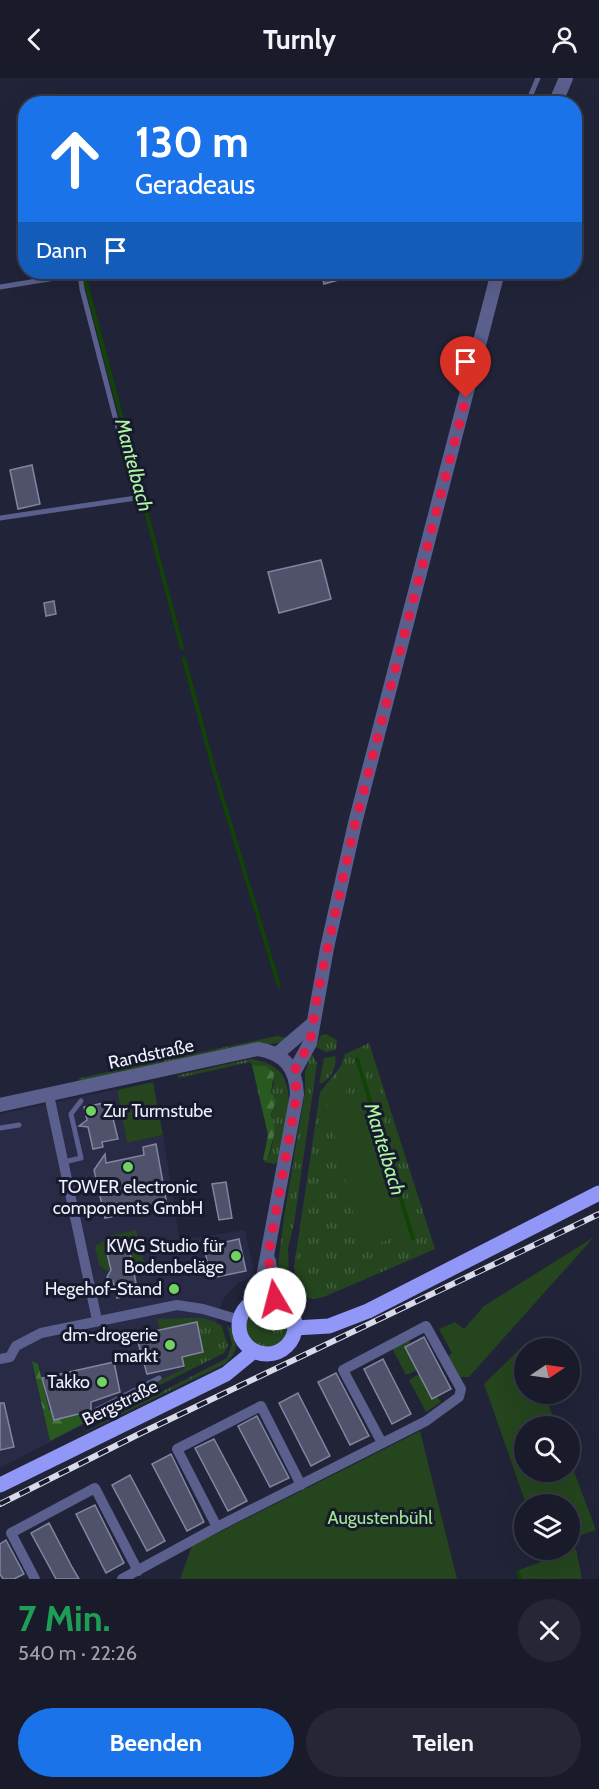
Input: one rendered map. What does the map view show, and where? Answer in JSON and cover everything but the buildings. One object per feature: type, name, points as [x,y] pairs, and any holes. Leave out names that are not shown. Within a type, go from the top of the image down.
[{"type":"main road","points":[[295,1328],[329,1326],[368,1311],[599,1193]]},
{"type":"main road","points":[[259,1299],[275,1299],[288,1307],[295,1328],[288,1345],[272,1354],[254,1351],[241,1338],[240,1320],[246,1307],[259,1299]]},
{"type":"main road","name":"Bergstraße","points":[[0,1485],[226,1374],[254,1351]]},
{"type":"street","points":[[558,96],[566,78]]},
{"type":"street","points":[[259,1299],[297,1094],[295,1076],[310,1042],[311,1025],[355,824],[496,279]]},
{"type":"street","points":[[295,1076],[277,1054],[311,1025]]},
{"type":"street","name":"Randstraße","points":[[0,1105],[258,1049],[277,1054]]},
{"type":"street","points":[[49,1095],[97,1320]]},
{"type":"street","points":[[268,1256],[275,1299]]},
{"type":"street","points":[[0,1359],[10,1357],[16,1346],[41,1333],[177,1305],[203,1309],[240,1320]]},
{"type":"street","points":[[122,1579],[217,1527],[426,1421],[461,1394],[426,1326],[343,1370],[382,1443]]},
{"type":"street","points":[[217,1527],[177,1449],[261,1406],[301,1485]]},
{"type":"street","points":[[35,1579],[11,1533],[95,1488],[138,1571]]},
{"type":"lane","points":[[530,96],[538,78]]},
{"type":"lane","points":[[0,287],[50,279]]},
{"type":"lane","points":[[0,518],[136,498],[81,279]]},
{"type":"lane","points":[[64,1162],[81,1158],[71,1114],[81,1101]]},
{"type":"lane","points":[[0,1128],[19,1125]]},
{"type":"lane","points":[[96,1410],[159,1378]]},
{"type":"shaded area","points":[[117,1089],[127,1143],[163,1135],[180,1240],[245,1230],[255,1278],[238,1283],[223,1299],[216,1324],[221,1353],[0,1468],[0,1114]]},
{"type":"green space","points":[[326,1034],[337,1040],[336,1050],[326,1052],[316,1047],[321,1035]]},
{"type":"green space","points":[[277,1036],[287,1038],[282,1042],[78,1081],[80,1078]]},
{"type":"green space","points":[[369,1043],[435,1249],[326,1296],[310,1298],[301,1294],[298,1289],[294,1267],[320,1092],[341,1066],[345,1054]],"holes":[[[374,1098],[362,1248],[349,1106]]]},
{"type":"green space","points":[[311,1053],[317,1063],[294,1224],[288,1248],[289,1280],[276,1282],[284,1217],[305,1091],[305,1073]]},
{"type":"green space","points":[[335,1056],[332,1073],[327,1080],[319,1084],[324,1058]]},
{"type":"green space","points":[[251,1059],[269,1064],[280,1072],[286,1084],[289,1098],[288,1113],[279,1160],[275,1164],[263,1162],[267,1161],[273,1140],[271,1102],[274,1082],[266,1066],[252,1065],[250,1062],[178,1078],[178,1075]]},
{"type":"green space","points":[[252,1065],[266,1066],[274,1073],[271,1092],[276,1101],[271,1114],[275,1131],[267,1161],[263,1160],[268,1135]]},
{"type":"green space","points":[[153,1082],[163,1135],[127,1143],[117,1090]]},
{"type":"green space","points":[[345,1086],[349,1106],[374,1098],[412,1231],[362,1249],[324,1093]]},
{"type":"green space","points":[[136,1230],[145,1266],[133,1269],[128,1248],[108,1253],[111,1270],[107,1271],[99,1265],[95,1246],[104,1241],[104,1237]]},
{"type":"green space","points":[[594,1237],[469,1377],[457,1377],[447,1357],[452,1353],[439,1329],[455,1322],[464,1329],[484,1306]]},
{"type":"green space","points":[[263,1303],[273,1303],[285,1310],[292,1322],[292,1332],[285,1344],[273,1351],[263,1351],[248,1340],[244,1332],[244,1322],[255,1307]]},
{"type":"green space","points":[[204,1318],[221,1325],[228,1345],[224,1353],[94,1418],[93,1411],[120,1401],[185,1368],[182,1357],[203,1352],[197,1322],[160,1330],[157,1319]]},
{"type":"green space","points":[[227,1325],[235,1334],[237,1344],[233,1355],[225,1364],[69,1440],[227,1358],[232,1344]]},
{"type":"green space","points":[[409,1340],[421,1369],[406,1375],[392,1348]]},
{"type":"green space","points":[[514,1355],[514,1404],[548,1404],[553,1416],[514,1416],[514,1470],[484,1384]]},
{"type":"green space","points":[[32,1361],[38,1364],[49,1410],[52,1410],[54,1419],[93,1411],[94,1418],[50,1441]]},
{"type":"green space","points":[[422,1372],[441,1402],[426,1412],[409,1380]]},
{"type":"green space","name":"Augustenbühl","points":[[420,1431],[457,1579],[180,1579],[192,1546]]},
{"type":"green space","points":[[518,1482],[578,1482],[596,1530],[580,1536],[580,1494],[522,1494]]},
{"type":"green space","points":[[546,1560],[578,1560],[582,1579],[522,1579],[519,1570]]},
{"type":"waterway","name":"Mantelbach","points":[[86,283],[182,648]]},
{"type":"waterway","name":"Mantelbach","points":[[184,659],[214,770],[279,986]]},
{"type":"waterway","name":"Mantelbach","points":[[357,1059],[413,1238]]},
{"type":"waterway","name":"Mantelbach","points":[[518,1572],[520,1579]]},
{"type":"railway","points":[[0,1504],[139,1434],[599,1214]]},
{"type":"place","name":"Zur Turmstube","points":[[91,1111]]},
{"type":"place","name":"TOWER electronic components GmbH","points":[[128,1167]]},
{"type":"place","name":"KWG Studio für Bodenbeläge","points":[[236,1256]]},
{"type":"place","name":"Hegehof-Stand","points":[[174,1289]]},
{"type":"place","name":"dm-drogerie markt","points":[[170,1345]]},
{"type":"place","name":"Takko","points":[[102,1382]]},
{"type":"route","points":[[275,1299],[268,1256],[297,1094],[294,1072],[310,1042],[319,986],[355,824],[466,398]]}]
